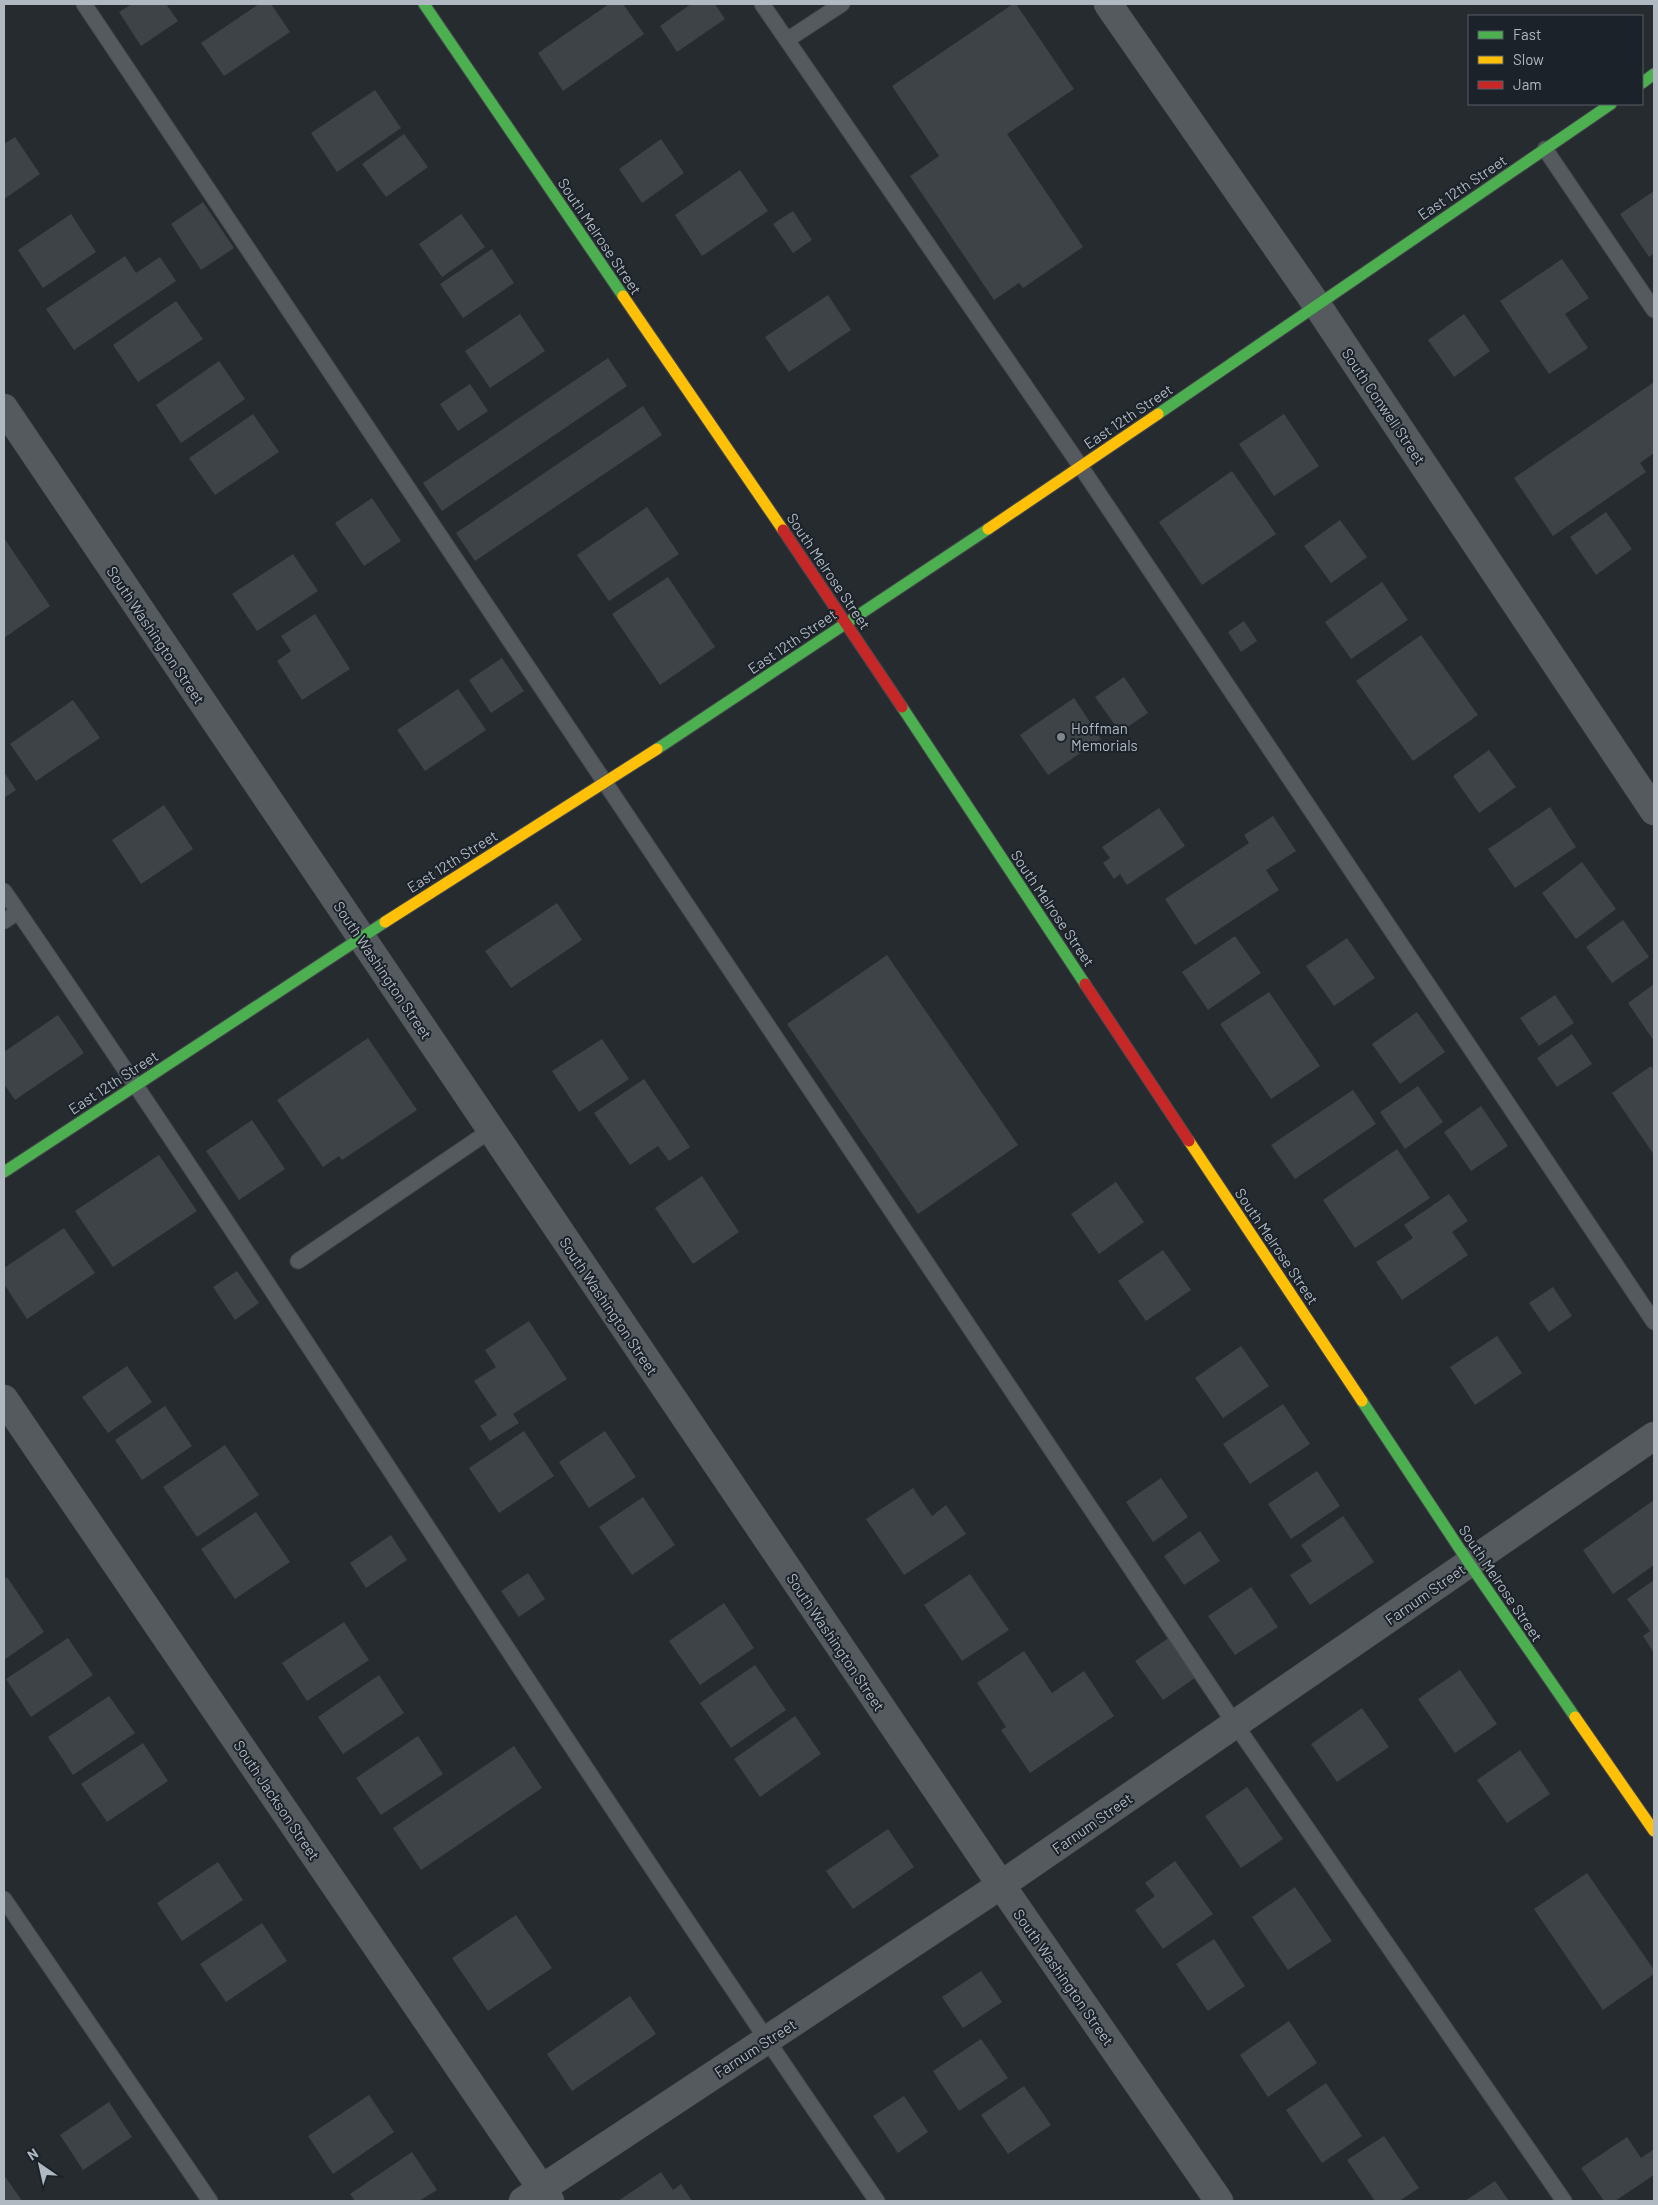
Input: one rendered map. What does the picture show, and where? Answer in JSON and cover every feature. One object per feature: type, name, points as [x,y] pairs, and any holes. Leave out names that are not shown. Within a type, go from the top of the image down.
[{"type":"street","name":"South Melrose Street","points":[[424,4],[846,623],[1469,1563],[1654,1831]]},
{"type":"street","name":"South Conwell Street","points":[[1108,4],[1317,305],[1654,812]]},
{"type":"street","points":[[1643,82],[1654,74]]},
{"type":"street","name":"East 12th Street","points":[[4,1172],[360,937],[605,783],[1081,467],[1610,105]]},
{"type":"street","name":"South Washington Street","points":[[4,408],[1001,1885],[1219,2201]]},
{"type":"street","name":"South Jackson Street","points":[[4,1399],[538,2197]]},
{"type":"street","name":"Farnum Street","points":[[538,2197],[766,2041],[1001,1885],[1654,1436]]},
{"type":"lane","points":[[84,4],[1235,1724],[1564,2201]]},
{"type":"lane","points":[[762,4],[1081,467],[1654,1322]]},
{"type":"lane","points":[[787,40],[842,4]]},
{"type":"lane","points":[[1545,149],[1654,310]]},
{"type":"lane","points":[[4,891],[137,1084],[766,2041],[876,2201]]},
{"type":"lane","points":[[4,921],[18,912]]},
{"type":"lane","points":[[298,1262],[491,1130]]},
{"type":"lane","points":[[4,1899],[210,2201]]},
{"type":"building","points":[[132,4],[166,4],[178,21],[141,46],[119,12]]},
{"type":"building","points":[[259,4],[271,4],[290,32],[224,76],[201,43]]},
{"type":"building","points":[[609,4],[623,4],[644,34],[563,91],[538,53]]},
{"type":"building","points":[[691,4],[715,4],[725,19],[677,52],[660,26]]},
{"type":"building","points":[[1013,4],[1016,4],[1074,89],[1007,134],[1083,247],[1023,288],[1019,283],[994,300],[910,176],[939,156],[892,86]]},
{"type":"building","points":[[375,90],[401,128],[337,172],[311,133]]},
{"type":"building","points":[[404,134],[428,167],[386,197],[362,164]]},
{"type":"building","points":[[15,137],[40,174],[4,199],[4,144]]},
{"type":"building","points":[[661,139],[684,173],[642,203],[619,169]]},
{"type":"building","points":[[740,170],[768,211],[702,256],[675,215]]},
{"type":"building","points":[[1654,191],[1654,253],[1649,257],[1620,214]]},
{"type":"building","points":[[203,202],[234,248],[201,270],[171,224]]},
{"type":"building","points":[[793,211],[812,240],[793,253],[773,224]]},
{"type":"building","points":[[71,214],[96,252],[43,288],[18,250]]},
{"type":"building","points":[[461,214],[485,247],[442,277],[419,244]]},
{"type":"building","points":[[492,249],[514,283],[463,318],[440,284]]},
{"type":"building","points":[[125,256],[136,273],[160,257],[176,281],[74,350],[46,309]]},
{"type":"building","points":[[1562,259],[1589,298],[1565,314],[1588,348],[1549,374],[1500,301]]},
{"type":"building","points":[[828,295],[851,330],[789,372],[765,337]]},
{"type":"building","points":[[176,301],[203,339],[138,382],[113,345]]},
{"type":"building","points":[[520,314],[545,351],[490,388],[465,351]]},
{"type":"building","points":[[1464,314],[1490,351],[1454,377],[1428,340]]},
{"type":"building","points":[[608,358],[627,386],[442,511],[423,483]]},
{"type":"building","points":[[219,361],[245,399],[181,443],[156,405]]},
{"type":"building","points":[[1654,382],[1654,453],[1640,463],[1646,472],[1553,536],[1514,478]]},
{"type":"building","points":[[470,384],[488,411],[458,431],[440,404]]},
{"type":"building","points":[[643,406],[662,435],[475,561],[456,533]]},
{"type":"building","points":[[253,414],[279,452],[215,495],[189,458]]},
{"type":"building","points":[[1284,414],[1319,466],[1274,496],[1239,444]]},
{"type":"building","points":[[1232,471],[1276,534],[1202,585],[1159,522]]},
{"type":"building","points":[[372,498],[401,541],[364,566],[335,523]]},
{"type":"building","points":[[647,507],[679,554],[609,601],[577,555]]},
{"type":"building","points":[[1606,512],[1632,549],[1596,575],[1570,537]]},
{"type":"building","points":[[1340,520],[1367,557],[1331,583],[1304,546]]},
{"type":"building","points":[[4,538],[50,606],[4,638]]},
{"type":"building","points":[[293,554],[318,591],[257,631],[232,594]]},
{"type":"building","points":[[668,577],[715,647],[660,685],[612,614]]},
{"type":"building","points":[[1382,582],[1408,620],[1351,659],[1325,622]]},
{"type":"building","points":[[315,614],[350,669],[302,700],[277,661],[291,651],[281,636]]},
{"type":"building","points":[[1244,621],[1257,641],[1241,652],[1228,632]]},
{"type":"building","points":[[1421,635],[1478,715],[1413,761],[1356,681]]},
{"type":"building","points":[[502,658],[524,691],[491,713],[469,680]]},
{"type":"building","points":[[1124,677],[1148,713],[1120,732],[1095,697]]},
{"type":"building","points":[[458,689],[486,730],[425,771],[397,730]]},
{"type":"building","name":"Hoffman Memorials","points":[[1074,698],[1101,739],[1048,775],[1020,735]]},
{"type":"building","points":[[73,700],[100,738],[36,781],[10,744]]},
{"type":"building","points":[[1489,750],[1516,787],[1479,813],[1453,776]]},
{"type":"building","points":[[4,772],[16,790],[4,798]]},
{"type":"building","points":[[164,805],[193,849],[141,884],[112,840]]},
{"type":"building","points":[[1550,807],[1576,847],[1515,888],[1488,849]]},
{"type":"building","points":[[1159,808],[1185,846],[1127,885],[1120,874],[1114,879],[1103,863],[1110,858],[1102,847]]},
{"type":"building","points":[[1273,816],[1296,851],[1266,870],[1279,890],[1195,945],[1165,899],[1249,843],[1244,835]]},
{"type":"building","points":[[1582,862],[1616,909],[1576,939],[1542,893]]},
{"type":"building","points":[[557,903],[582,940],[511,988],[485,951]]},
{"type":"building","points":[[1623,920],[1649,957],[1612,983],[1586,947]]},
{"type":"building","points":[[1235,936],[1261,973],[1208,1010],[1182,972]]},
{"type":"building","points":[[1347,938],[1375,978],[1334,1006],[1306,966]]},
{"type":"building","points":[[887,955],[1018,1145],[918,1214],[787,1024]]},
{"type":"building","points":[[1654,984],[1654,1041],[1628,1003]]},
{"type":"building","points":[[1269,992],[1320,1066],[1271,1099],[1220,1024]]},
{"type":"building","points":[[1555,995],[1574,1023],[1539,1046],[1520,1018]]},
{"type":"building","points":[[1417,1012],[1445,1052],[1400,1084],[1372,1044]]},
{"type":"building","points":[[58,1015],[84,1053],[15,1100],[4,1084],[4,1052]]},
{"type":"building","points":[[1572,1034],[1592,1064],[1557,1087],[1537,1058]]},
{"type":"building","points":[[368,1038],[417,1110],[342,1160],[339,1156],[323,1167],[277,1100]]},
{"type":"building","points":[[602,1039],[629,1079],[579,1112],[552,1071]]},
{"type":"building","points":[[1651,1066],[1654,1071],[1654,1155],[1612,1093]]},
{"type":"building","points":[[644,1079],[690,1147],[669,1161],[658,1146],[630,1165],[594,1113]]},
{"type":"building","points":[[1418,1086],[1443,1122],[1405,1149],[1380,1112]]},
{"type":"building","points":[[1353,1090],[1376,1124],[1295,1179],[1271,1145]]},
{"type":"building","points":[[1481,1106],[1508,1146],[1471,1171],[1444,1132]]},
{"type":"building","points":[[252,1120],[285,1169],[239,1200],[206,1151]]},
{"type":"building","points":[[1397,1149],[1430,1198],[1355,1248],[1323,1200]]},
{"type":"building","points":[[159,1155],[197,1211],[113,1267],[75,1211]]},
{"type":"building","points":[[702,1176],[739,1232],[693,1264],[655,1208]]},
{"type":"building","points":[[1116,1182],[1144,1222],[1099,1254],[1071,1214]]},
{"type":"building","points":[[1449,1194],[1468,1221],[1452,1232],[1468,1255],[1402,1300],[1376,1262],[1413,1238],[1404,1225]]},
{"type":"building","points":[[64,1228],[95,1273],[27,1319],[4,1284],[4,1268]]},
{"type":"building","points":[[1163,1250],[1191,1290],[1146,1321],[1118,1281]]},
{"type":"building","points":[[237,1271],[259,1303],[235,1320],[213,1287]]},
{"type":"building","points":[[1553,1287],[1572,1316],[1549,1332],[1529,1303]]},
{"type":"building","points":[[529,1321],[567,1379],[513,1414],[519,1423],[490,1441],[480,1426],[497,1415],[474,1381],[496,1367],[485,1350]]},
{"type":"building","points":[[1497,1336],[1522,1373],[1475,1405],[1450,1367]]},
{"type":"building","points":[[1241,1346],[1269,1386],[1223,1418],[1195,1378]]},
{"type":"building","points":[[127,1366],[152,1402],[108,1433],[82,1397]]},
{"type":"building","points":[[1283,1404],[1310,1444],[1250,1484],[1223,1444]]},
{"type":"building","points":[[165,1406],[192,1446],[142,1480],[115,1440]]},
{"type":"building","points":[[524,1431],[554,1476],[499,1513],[469,1468]]},
{"type":"building","points":[[605,1431],[636,1477],[589,1508],[559,1462]]},
{"type":"building","points":[[225,1445],[259,1495],[197,1537],[163,1487]]},
{"type":"building","points":[[1317,1471],[1340,1506],[1291,1539],[1268,1504]]},
{"type":"building","points":[[1161,1478],[1188,1517],[1153,1542],[1126,1502]]},
{"type":"building","points":[[913,1488],[932,1516],[946,1505],[966,1534],[904,1575],[866,1519]]},
{"type":"building","points":[[643,1497],[675,1545],[632,1575],[599,1527]]},
{"type":"building","points":[[1654,1500],[1654,1565],[1613,1594],[1583,1550]]},
{"type":"building","points":[[256,1512],[290,1562],[235,1599],[201,1549]]},
{"type":"building","points":[[1343,1516],[1374,1562],[1310,1605],[1290,1575],[1312,1561],[1301,1545]]},
{"type":"building","points":[[1200,1531],[1220,1561],[1184,1585],[1164,1556]]},
{"type":"building","points":[[391,1535],[407,1560],[366,1588],[350,1563]]},
{"type":"building","points":[[528,1573],[545,1599],[519,1617],[501,1591]]},
{"type":"building","points":[[970,1574],[1009,1630],[962,1661],[924,1605]]},
{"type":"building","points":[[7,1577],[44,1632],[4,1660],[4,1579]]},
{"type":"building","points":[[1654,1580],[1654,1653],[1643,1636],[1650,1631],[1627,1599]]},
{"type":"building","points":[[1251,1587],[1278,1627],[1235,1655],[1208,1616]]},
{"type":"building","points":[[724,1603],[754,1648],[700,1685],[669,1641]]},
{"type":"building","points":[[344,1622],[369,1660],[307,1701],[282,1663]]},
{"type":"building","points":[[1170,1637],[1198,1676],[1163,1700],[1135,1661]]},
{"type":"building","points":[[68,1638],[93,1675],[31,1717],[6,1679]]},
{"type":"building","points":[[1024,1651],[1052,1693],[1084,1671],[1114,1716],[1030,1773],[1001,1730],[1006,1727],[977,1683]]},
{"type":"building","points":[[755,1665],[786,1710],[731,1748],[700,1703]]},
{"type":"building","points":[[1460,1670],[1497,1724],[1455,1753],[1418,1699]]},
{"type":"building","points":[[379,1675],[404,1713],[343,1754],[318,1717]]},
{"type":"building","points":[[109,1696],[135,1733],[73,1775],[48,1737]]},
{"type":"building","points":[[1362,1708],[1389,1747],[1337,1782],[1311,1744]]},
{"type":"building","points":[[795,1716],[821,1754],[760,1797],[734,1759]]},
{"type":"building","points":[[418,1736],[443,1774],[381,1815],[356,1778]]},
{"type":"building","points":[[143,1743],[168,1781],[107,1822],[81,1784]]},
{"type":"building","points":[[514,1746],[542,1788],[421,1870],[393,1828]]},
{"type":"building","points":[[1520,1750],[1550,1794],[1507,1823],[1477,1780]]},
{"type":"building","points":[[1247,1787],[1283,1839],[1241,1868],[1205,1816]]},
{"type":"building","points":[[888,1829],[914,1867],[853,1909],[826,1871]]},
{"type":"building","points":[[1175,1861],[1213,1914],[1163,1949],[1135,1910],[1155,1896],[1145,1883]]},
{"type":"building","points":[[218,1862],[243,1900],[182,1941],[157,1903]]},
{"type":"building","points":[[1587,1873],[1654,1970],[1654,1974],[1603,2010],[1534,1909]]},
{"type":"building","points":[[1295,1887],[1332,1941],[1288,1970],[1252,1917]]},
{"type":"building","points":[[516,1915],[552,1968],[488,2011],[452,1958]]},
{"type":"building","points":[[262,1923],[287,1961],[226,2002],[200,1964]]},
{"type":"building","points":[[1214,1939],[1245,1986],[1208,2011],[1176,1964]]},
{"type":"building","points":[[981,1971],[1002,2002],[963,2028],[942,1997]]},
{"type":"building","points":[[630,1996],[656,2034],[572,2091],[547,2054]]},
{"type":"building","points":[[1289,2021],[1317,2063],[1268,2097],[1240,2055]]},
{"type":"building","points":[[981,2039],[1008,2078],[959,2111],[933,2071]]},
{"type":"building","points":[[1326,2083],[1362,2136],[1322,2163],[1286,2110]]},
{"type":"building","points":[[1024,2086],[1051,2125],[1008,2154],[981,2115]]},
{"type":"building","points":[[369,2095],[394,2132],[333,2174],[308,2136]]},
{"type":"building","points":[[904,2096],[928,2132],[898,2153],[873,2116]]},
{"type":"building","points":[[109,2102],[132,2137],[83,2170],[60,2135]]},
{"type":"building","points":[[1384,2136],[1419,2188],[1399,2201],[1375,2201],[1347,2160]]},
{"type":"building","points":[[1627,2137],[1641,2158],[1654,2149],[1654,2175],[1615,2201],[1604,2201],[1581,2168]]},
{"type":"building","points":[[412,2152],[437,2190],[419,2201],[355,2201],[350,2194]]},
{"type":"building","points":[[661,2172],[673,2190],[681,2184],[692,2201],[618,2201]]},
{"type":"building","points":[[4,2175],[22,2201],[4,2201]]},
{"type":"building","points":[[1495,2181],[1509,2201],[1465,2201]]},
{"type":"traffic: fast","points":[[424,4],[623,296]]},
{"type":"traffic: fast","points":[[1643,82],[1654,74]]},
{"type":"traffic: fast","points":[[1158,414],[1610,105]]},
{"type":"traffic: fast","points":[[657,749],[988,529]]},
{"type":"traffic: fast","points":[[902,707],[1085,984]]},
{"type":"traffic: fast","points":[[4,1172],[385,922]]},
{"type":"traffic: fast","points":[[1362,1401],[1469,1563],[1575,1717]]},
{"type":"traffic: slow","points":[[623,296],[783,530]]},
{"type":"traffic: slow","points":[[988,529],[1158,414]]},
{"type":"traffic: slow","points":[[385,922],[657,749]]},
{"type":"traffic: slow","points":[[1189,1141],[1362,1401]]},
{"type":"traffic: slow","points":[[1575,1717],[1654,1831]]},
{"type":"traffic: jam","points":[[783,530],[902,707]]},
{"type":"traffic: jam","points":[[1085,984],[1189,1141]]},
{"type":"place","name":"Hoffman Memorials","points":[[1061,737]]}]
